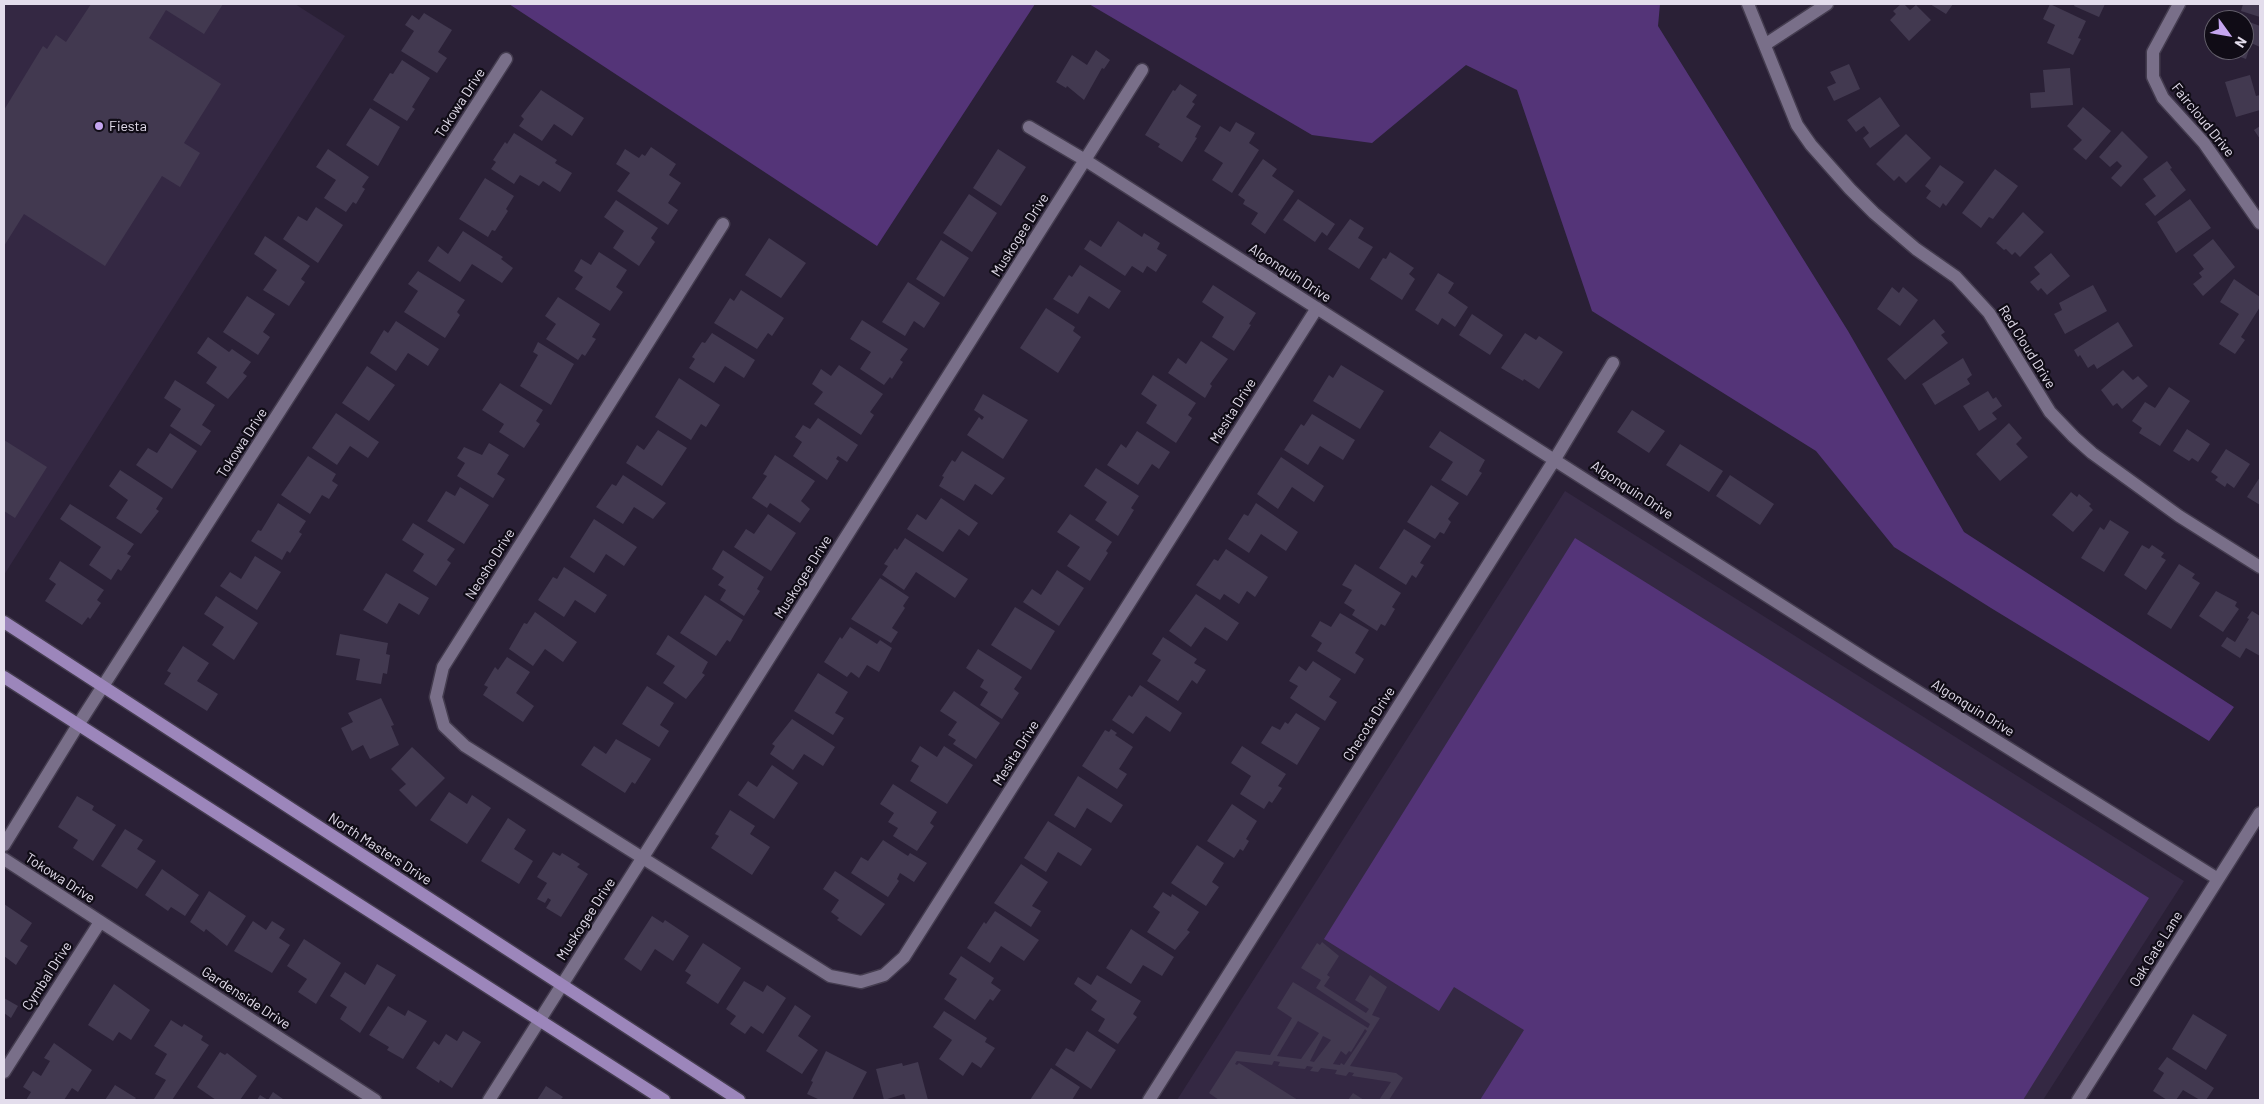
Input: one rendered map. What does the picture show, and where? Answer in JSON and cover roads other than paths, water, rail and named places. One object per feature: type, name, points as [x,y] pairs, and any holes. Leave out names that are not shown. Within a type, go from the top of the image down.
[{"type":"main road","name":"North Masters Drive","points":[[4,622],[739,1100]]},
{"type":"main road","points":[[4,677],[664,1100]]},
{"type":"street","name":"Red Cloud Drive","points":[[1748,4],[1766,44],[1797,125],[1811,145],[1874,213],[1916,249],[1956,277],[1989,313],[2050,412],[2092,453],[2179,516],[2260,567]]},
{"type":"street","points":[[1766,44],[1827,4]]},
{"type":"street","name":"Faircloud Drive","points":[[2179,4],[2153,52],[2152,77],[2164,98],[2204,143],[2260,223]]},
{"type":"street","name":"Tokowa Drive","points":[[4,845],[78,725],[506,59]]},
{"type":"street","name":"Muskogee Drive","points":[[489,1100],[1142,70]]},
{"type":"street","name":"Algonquin Drive","points":[[1029,127],[1085,160],[1881,668],[2218,879]]},
{"type":"street","name":"Neosho Drive","points":[[643,858],[464,746],[444,726],[436,697],[443,667],[723,224]]},
{"type":"street","name":"Mesita Drive","points":[[643,858],[830,976],[861,982],[884,975],[904,957],[1317,308]]},
{"type":"street","name":"Checota Drive","points":[[1149,1100],[1614,363]]},
{"type":"street","name":"Oak Gate Lane","points":[[2078,1100],[2260,813]]},
{"type":"street","name":"Tokowa Drive","points":[[4,860],[100,922]]},
{"type":"street","name":"Cymbal Drive","points":[[4,1072],[100,922]]},
{"type":"street","name":"Gardenside Drive","points":[[100,922],[375,1100]]},
{"type":"place","name":"Fiesta","points":[[99,126]]}]
